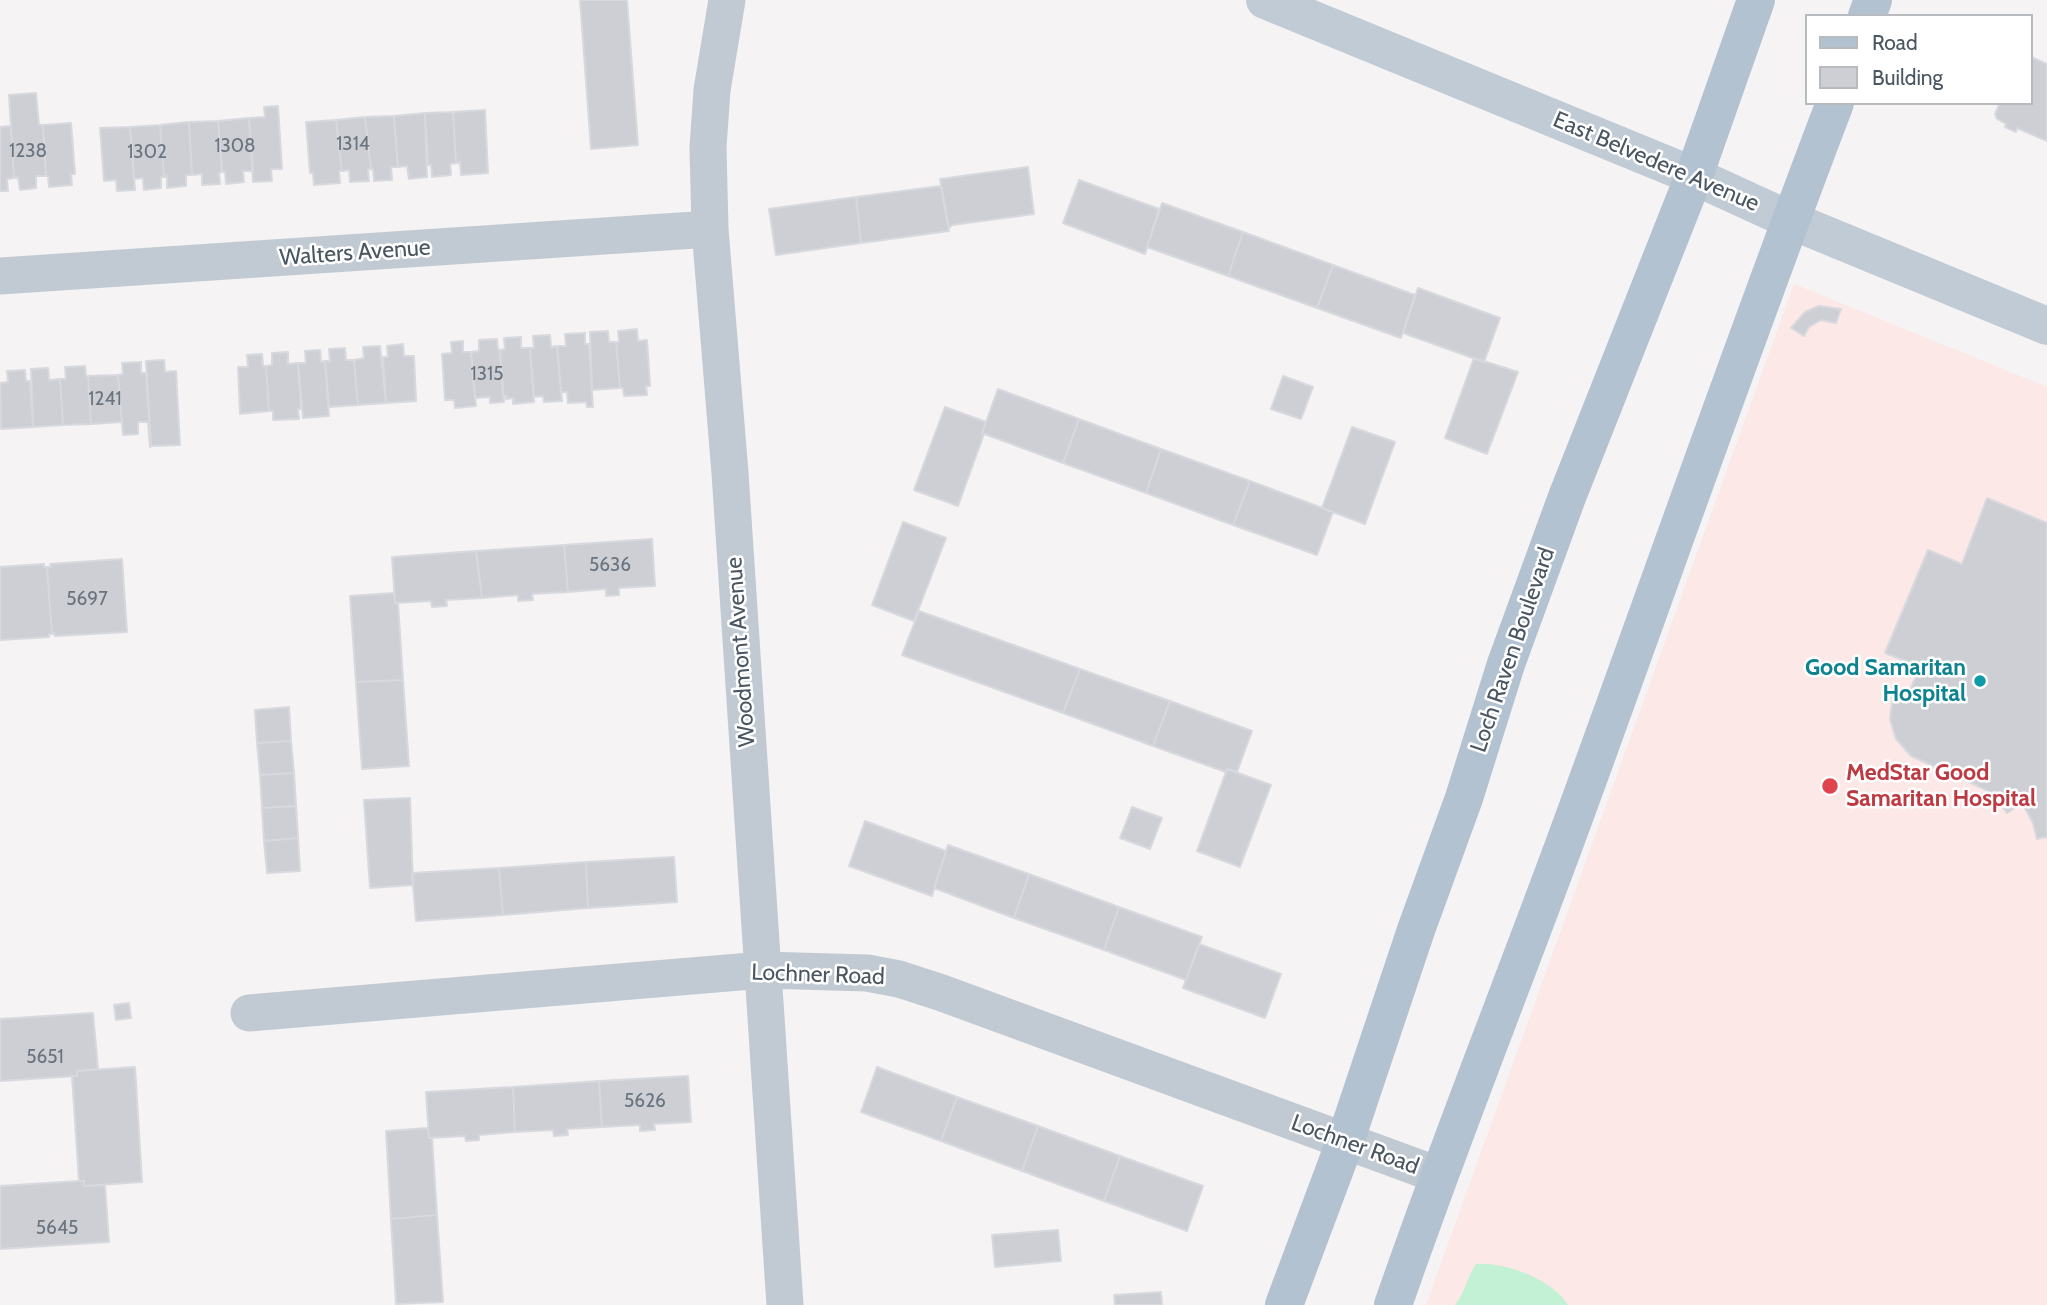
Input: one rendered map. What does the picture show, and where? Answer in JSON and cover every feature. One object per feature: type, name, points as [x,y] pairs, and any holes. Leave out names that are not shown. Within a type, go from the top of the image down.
[{"type":"main road","name":"East Belvedere Avenue","points":[[1265,0],[1694,176],[1790,220],[2047,326]]},
{"type":"main road","name":"Loch Raven Boulevard","points":[[1284,1305],[1345,1142],[1416,930],[1464,798],[1506,663],[1567,497],[1694,176],[1756,0]]},
{"type":"main road","points":[[1393,1305],[1438,1175],[1578,807],[1790,220],[1834,105]]},
{"type":"street","name":"Woodmont Avenue","points":[[727,0],[712,90],[708,147],[710,229],[730,473],[785,1305]]},
{"type":"street","name":"Walters Avenue","points":[[0,276],[710,229]]},
{"type":"street","name":"Lochner Road","points":[[249,1013],[763,970],[867,972],[899,979],[1438,1175]]},
{"type":"shaded area","name":"MedStar Good Samaritan Hospital","points":[[1794,284],[2047,387],[2047,1305],[1426,1305]]},
{"type":"green space","points":[[1476,1264],[1500,1266],[1527,1274],[1551,1287],[1568,1305],[1455,1305]]},
{"type":"building","points":[[580,0],[627,0],[638,145],[591,149]]},
{"type":"building","points":[[2033,58],[2047,64],[2047,141],[2017,128],[2016,132],[2005,127],[2006,124],[1997,119],[1995,114],[1999,105],[2033,105]]},
{"type":"building","points":[[36,93],[39,125],[43,125],[46,176],[36,176],[36,188],[20,190],[18,177],[14,178],[9,95]]},
{"type":"building","points":[[278,106],[282,169],[271,169],[272,181],[253,182],[249,118],[265,117],[264,107]]},
{"type":"building","points":[[485,110],[488,173],[461,175],[460,162],[456,163],[453,112]]},
{"type":"building","points":[[453,112],[456,163],[450,164],[451,175],[432,177],[431,165],[428,165],[425,113]]},
{"type":"building","points":[[425,113],[427,177],[409,179],[407,166],[398,167],[394,116]]},
{"type":"building","points":[[394,116],[398,167],[391,167],[392,180],[374,181],[365,117]]},
{"type":"building","points":[[365,117],[371,169],[368,169],[369,181],[350,182],[349,170],[342,171],[336,120]]},
{"type":"building","points":[[249,118],[253,171],[243,171],[244,182],[226,184],[225,172],[222,172],[218,121]]},
{"type":"building","points":[[336,120],[342,171],[339,171],[340,183],[314,185],[313,173],[310,173],[306,122]]},
{"type":"building","points":[[218,121],[222,172],[219,173],[220,184],[202,185],[202,174],[192,175],[189,122]]},
{"type":"building","points":[[189,122],[192,175],[186,175],[186,186],[167,188],[160,125]]},
{"type":"building","points":[[71,123],[75,174],[71,174],[72,185],[49,187],[43,125]]},
{"type":"building","points":[[160,125],[164,177],[161,177],[161,188],[144,190],[143,178],[134,179],[130,127]]},
{"type":"building","points":[[11,126],[14,178],[7,179],[8,191],[0,191],[0,127]]},
{"type":"building","points":[[130,127],[135,190],[117,191],[116,180],[104,181],[100,128]]},
{"type":"building","points":[[1028,167],[1034,214],[952,225],[949,228],[940,179]]},
{"type":"building","points":[[1079,180],[1159,209],[1145,254],[1063,223]]},
{"type":"building","points":[[941,186],[949,231],[861,243],[856,197]]},
{"type":"building","points":[[856,197],[861,243],[776,255],[769,209]]},
{"type":"building","points":[[1162,203],[1243,232],[1228,276],[1147,247]]},
{"type":"building","points":[[1243,232],[1333,265],[1317,308],[1228,276]]},
{"type":"building","points":[[1333,265],[1415,295],[1401,338],[1317,308]]},
{"type":"building","points":[[1418,288],[1500,318],[1484,362],[1403,333]]},
{"type":"building","points":[[1819,306],[1841,309],[1836,323],[1821,320],[1809,327],[1804,336],[1791,328],[1805,312]]},
{"type":"building","points":[[637,329],[638,341],[647,340],[650,386],[646,386],[647,395],[624,396],[623,388],[620,388],[616,342],[619,342],[618,331]]},
{"type":"building","points":[[608,331],[609,342],[616,342],[620,388],[592,390],[590,332]]},
{"type":"building","points":[[585,333],[585,344],[589,344],[593,407],[587,407],[586,402],[568,403],[567,392],[561,392],[557,346],[566,346],[565,334]]},
{"type":"building","points":[[550,335],[551,347],[557,346],[562,401],[544,402],[543,396],[534,397],[530,348],[534,348],[533,336]]},
{"type":"building","points":[[521,337],[521,348],[530,348],[534,402],[513,404],[513,398],[506,399],[506,396],[503,396],[500,350],[505,349],[504,338]]},
{"type":"building","points":[[497,339],[504,402],[490,403],[490,397],[475,398],[471,352],[479,351],[479,340]]},
{"type":"building","points":[[463,341],[463,352],[471,352],[476,406],[455,408],[454,400],[445,400],[442,354],[452,353],[451,342]]},
{"type":"building","points":[[403,344],[404,356],[414,356],[416,401],[386,403],[383,357],[388,357],[387,346]]},
{"type":"building","points":[[380,346],[386,403],[358,405],[354,360],[364,358],[363,347]]},
{"type":"building","points":[[345,348],[346,360],[354,360],[358,405],[329,407],[325,361],[330,361],[329,349]]},
{"type":"building","points":[[320,350],[321,362],[325,361],[329,416],[303,418],[298,363],[306,363],[305,351]]},
{"type":"building","points":[[288,352],[288,364],[298,363],[301,409],[298,409],[299,419],[273,420],[273,411],[269,411],[266,366],[272,365],[272,353]]},
{"type":"building","points":[[262,354],[263,366],[266,366],[269,411],[240,414],[238,367],[248,367],[247,355]]},
{"type":"building","points":[[1474,358],[1518,372],[1487,454],[1445,438]]},
{"type":"building","points":[[164,360],[165,372],[176,371],[180,445],[151,446],[146,361]]},
{"type":"building","points":[[141,362],[141,373],[146,373],[150,447],[148,422],[138,422],[138,434],[123,435],[118,375],[123,374],[122,363]]},
{"type":"building","points":[[85,366],[91,424],[63,425],[60,379],[66,379],[65,367]]},
{"type":"building","points":[[48,368],[49,380],[60,379],[63,425],[33,427],[31,369]]},
{"type":"building","points":[[25,370],[26,381],[30,381],[33,427],[1,429],[0,383],[8,382],[7,371]]},
{"type":"building","points":[[118,375],[122,422],[91,424],[88,376]]},
{"type":"building","points":[[1283,376],[1313,387],[1301,419],[1271,409]]},
{"type":"building","points":[[998,389],[1079,419],[1063,463],[982,433]]},
{"type":"building","points":[[945,407],[986,422],[958,506],[914,490]]},
{"type":"building","points":[[1079,419],[1161,449],[1146,493],[1063,463]]},
{"type":"building","points":[[1352,427],[1395,442],[1365,524],[1322,508]]},
{"type":"building","points":[[1161,449],[1250,481],[1233,525],[1146,493]]},
{"type":"building","points":[[1250,481],[1333,512],[1317,555],[1233,525]]},
{"type":"building","name":"Good Samaritan Hospital","points":[[1987,498],[2047,523],[2047,837],[2037,839],[2033,823],[2022,803],[2007,813],[1994,795],[1911,756],[1896,739],[1890,719],[1893,696],[1905,701],[1920,667],[1885,653],[1928,550],[1962,564]]},
{"type":"building","points":[[903,522],[946,538],[914,621],[872,605]]},
{"type":"building","points":[[652,539],[655,586],[619,588],[619,595],[606,596],[606,589],[568,592],[564,545]]},
{"type":"building","points":[[564,545],[568,592],[532,594],[533,600],[518,601],[518,595],[482,598],[476,551]]},
{"type":"building","points":[[476,551],[482,598],[446,600],[447,606],[432,607],[431,601],[395,603],[392,557]]},
{"type":"building","points":[[122,559],[127,632],[52,634],[47,567],[51,567],[50,564]]},
{"type":"building","points":[[44,564],[44,567],[47,567],[52,634],[49,634],[49,637],[0,640],[0,567]]},
{"type":"building","points":[[394,593],[395,603],[398,603],[403,680],[356,682],[350,596]]},
{"type":"building","points":[[919,611],[1080,669],[1063,713],[902,655]]},
{"type":"building","points":[[1080,669],[1170,701],[1153,746],[1063,713]]},
{"type":"building","points":[[403,680],[409,766],[362,769],[356,682]]},
{"type":"building","points":[[1170,701],[1252,731],[1237,772],[1227,769],[1226,772],[1153,746]]},
{"type":"building","points":[[289,707],[291,741],[257,743],[255,710]]},
{"type":"building","points":[[291,741],[294,773],[260,775],[257,743]]},
{"type":"building","points":[[1227,769],[1271,785],[1240,867],[1197,851]]},
{"type":"building","points":[[294,773],[296,806],[262,808],[260,775]]},
{"type":"building","points":[[410,798],[413,885],[370,888],[364,800]]},
{"type":"building","points":[[296,806],[298,838],[264,841],[262,808]]},
{"type":"building","points":[[1132,807],[1162,818],[1150,849],[1120,838]]},
{"type":"building","points":[[865,821],[946,851],[932,896],[849,866]]},
{"type":"building","points":[[298,838],[300,871],[267,873],[264,841]]},
{"type":"building","points":[[948,845],[1029,874],[1014,918],[934,888]]},
{"type":"building","points":[[674,857],[677,902],[588,908],[586,862]]},
{"type":"building","points":[[586,862],[588,908],[503,915],[499,868]]},
{"type":"building","points":[[499,868],[503,915],[416,921],[412,873]]},
{"type":"building","points":[[1029,874],[1119,907],[1104,950],[1014,918]]},
{"type":"building","points":[[1119,907],[1202,937],[1186,980],[1104,950]]},
{"type":"building","points":[[1199,944],[1281,974],[1265,1018],[1183,988]]},
{"type":"building","points":[[129,1003],[131,1018],[116,1020],[114,1005]]},
{"type":"building","points":[[93,1013],[98,1069],[77,1071],[77,1076],[0,1081],[0,1019]]},
{"type":"building","points":[[135,1067],[142,1182],[84,1186],[84,1181],[79,1181],[72,1076],[77,1076],[77,1071]]},
{"type":"building","points":[[877,1067],[957,1097],[941,1141],[861,1112]]},
{"type":"building","points":[[688,1076],[691,1122],[654,1124],[655,1130],[640,1131],[640,1125],[602,1127],[599,1081]]},
{"type":"building","points":[[599,1081],[602,1127],[567,1129],[568,1135],[554,1136],[553,1130],[515,1132],[513,1087]]},
{"type":"building","points":[[513,1087],[515,1132],[479,1135],[479,1140],[466,1141],[465,1136],[429,1138],[426,1092]]},
{"type":"building","points":[[957,1097],[1038,1126],[1022,1171],[941,1141]]},
{"type":"building","points":[[1038,1126],[1120,1156],[1104,1201],[1022,1171]]},
{"type":"building","points":[[428,1128],[429,1138],[432,1138],[437,1215],[391,1219],[386,1131]]},
{"type":"building","points":[[1120,1156],[1203,1186],[1187,1231],[1104,1201]]},
{"type":"building","points":[[84,1181],[84,1186],[105,1185],[109,1242],[0,1249],[0,1186]]},
{"type":"building","points":[[437,1215],[443,1302],[396,1304],[391,1219]]},
{"type":"building","points":[[1058,1230],[1061,1261],[995,1267],[992,1235]]},
{"type":"building","points":[[1161,1292],[1162,1305],[1115,1305],[1114,1295]]},
{"type":"place","name":"Good Samaritan Hospital","points":[[1980,681]]},
{"type":"place","name":"MedStar Good Samaritan Hospital","points":[[1830,786]]}]
